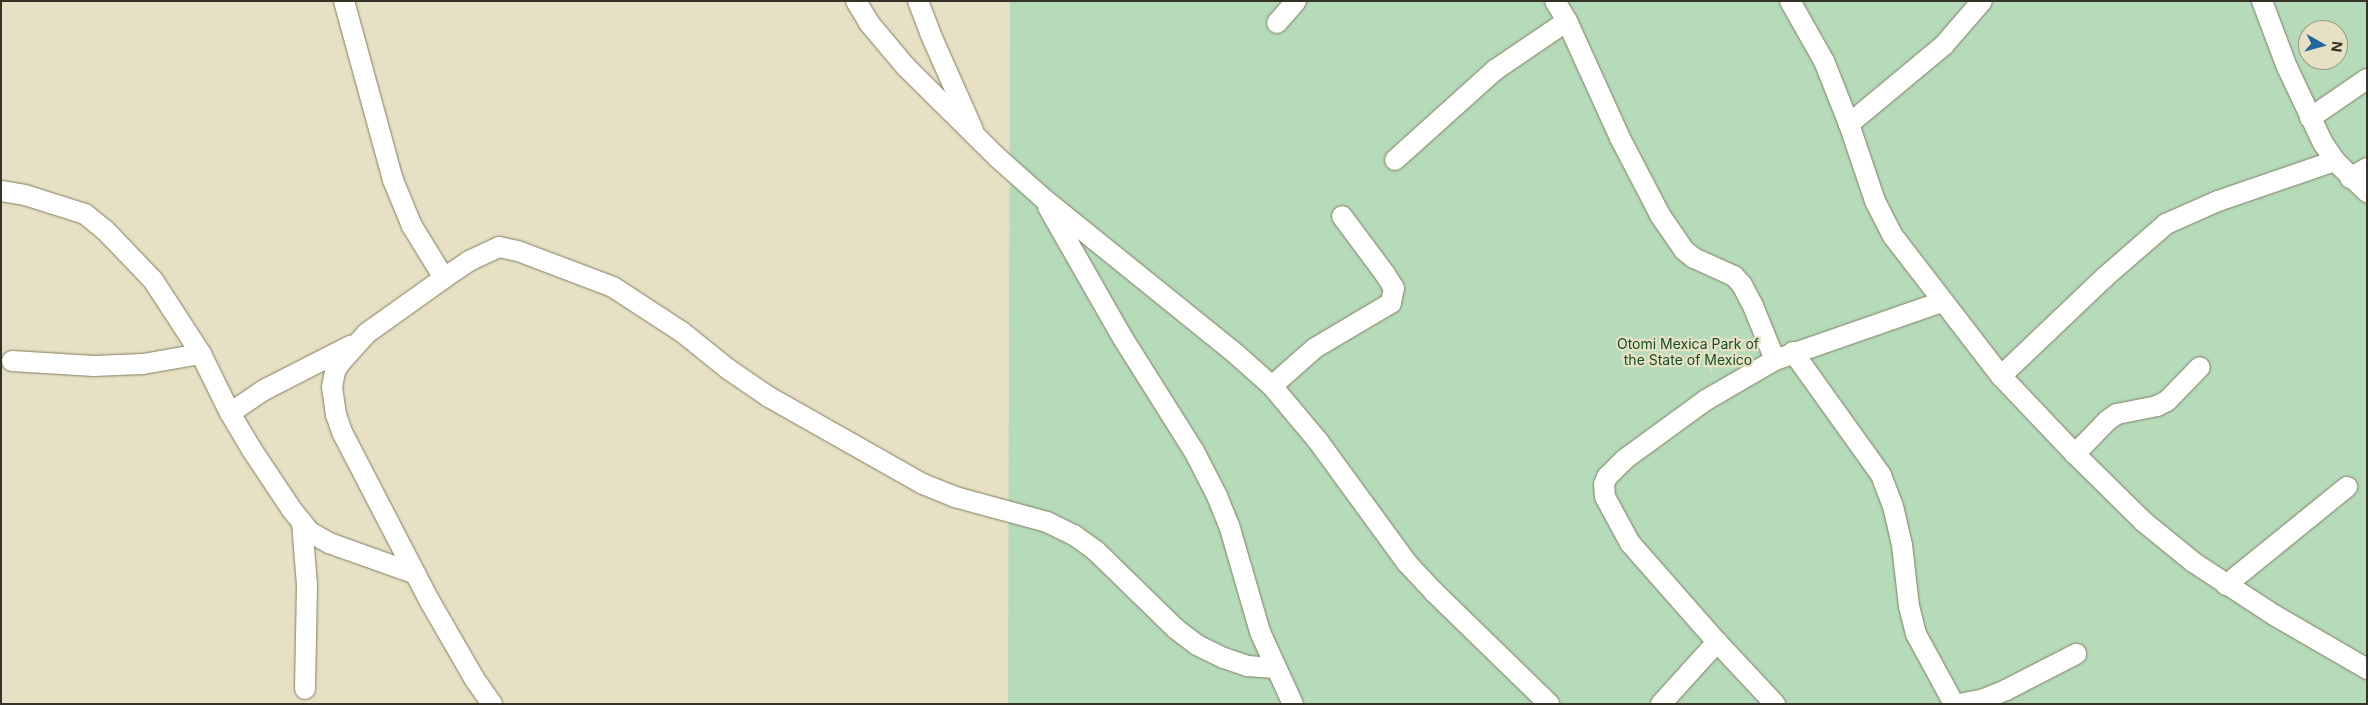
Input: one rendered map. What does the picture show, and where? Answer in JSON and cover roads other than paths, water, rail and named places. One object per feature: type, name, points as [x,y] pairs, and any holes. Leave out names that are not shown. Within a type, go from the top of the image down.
[{"type":"street","points":[[344,1],[393,180],[412,226],[444,278]]},
{"type":"street","points":[[856,1],[869,22],[906,67],[976,137],[1044,198],[1237,355],[1272,386],[1318,442],[1407,563],[1434,592],[1549,704]]},
{"type":"street","points":[[918,1],[930,34],[976,137]]},
{"type":"street","points":[[1277,23],[1296,1]]},
{"type":"street","points":[[1554,1],[1567,21],[1620,138],[1660,216],[1684,250],[1694,258],[1734,276],[1742,285],[1754,306],[1775,360]]},
{"type":"street","points":[[1790,1],[1824,62],[1850,124],[1876,201],[1893,236],[1942,302],[2001,376],[2075,454],[2144,522],[2193,562],[2367,669]]},
{"type":"street","points":[[1850,124],[1944,46],[1982,1]]},
{"type":"street","points":[[2262,1],[2287,68],[2310,118],[2335,161],[2358,173],[2367,192]]},
{"type":"street","points":[[1395,160],[1495,70],[1567,21]]},
{"type":"street","points":[[2310,118],[2367,79]]},
{"type":"street","points":[[2001,376],[2105,277],[2166,224],[2218,201],[2335,161]]},
{"type":"street","points":[[1,191],[25,195],[85,214],[105,230],[153,280],[201,354],[230,413],[257,457],[310,532],[324,541],[416,574]]},
{"type":"street","points":[[1044,198],[1124,340],[1194,451],[1217,496],[1229,525],[1260,632],[1293,704]]},
{"type":"street","points":[[1272,386],[1315,348],[1391,302],[1394,288],[1342,216]]},
{"type":"street","points":[[492,704],[451,639],[342,432],[336,415],[332,379],[340,362],[355,344],[388,317],[469,262],[499,247],[518,251],[613,287],[682,332],[728,369],[769,397],[923,484],[955,498],[1047,522],[1074,535],[1101,556],[1176,629],[1198,645],[1224,658],[1247,666],[1275,668]]},
{"type":"street","points":[[1776,704],[1717,642],[1630,543],[1609,507],[1604,484],[1606,477],[1615,467],[1652,438],[1706,400],[1775,360],[1793,352],[1942,302]]},
{"type":"street","points":[[230,413],[264,390],[355,344]]},
{"type":"street","points":[[1793,352],[1865,450],[1881,475],[1892,506],[1902,545],[1909,606],[1916,634],[1954,704]]},
{"type":"street","points":[[12,361],[94,366],[143,364],[201,354]]},
{"type":"street","points":[[2075,454],[2108,420],[2117,414],[2157,406],[2167,401],[2200,367]]},
{"type":"street","points":[[2226,584],[2346,487]]},
{"type":"street","points":[[302,522],[307,585],[305,689]]},
{"type":"street","points":[[1661,704],[1717,642]]},
{"type":"street","points":[[1959,704],[1984,699],[2006,690],[2076,654]]},
{"type":"park label","name":"Otomi Mexica Park of the State of Mexico","points":[[1688,352]]}]
